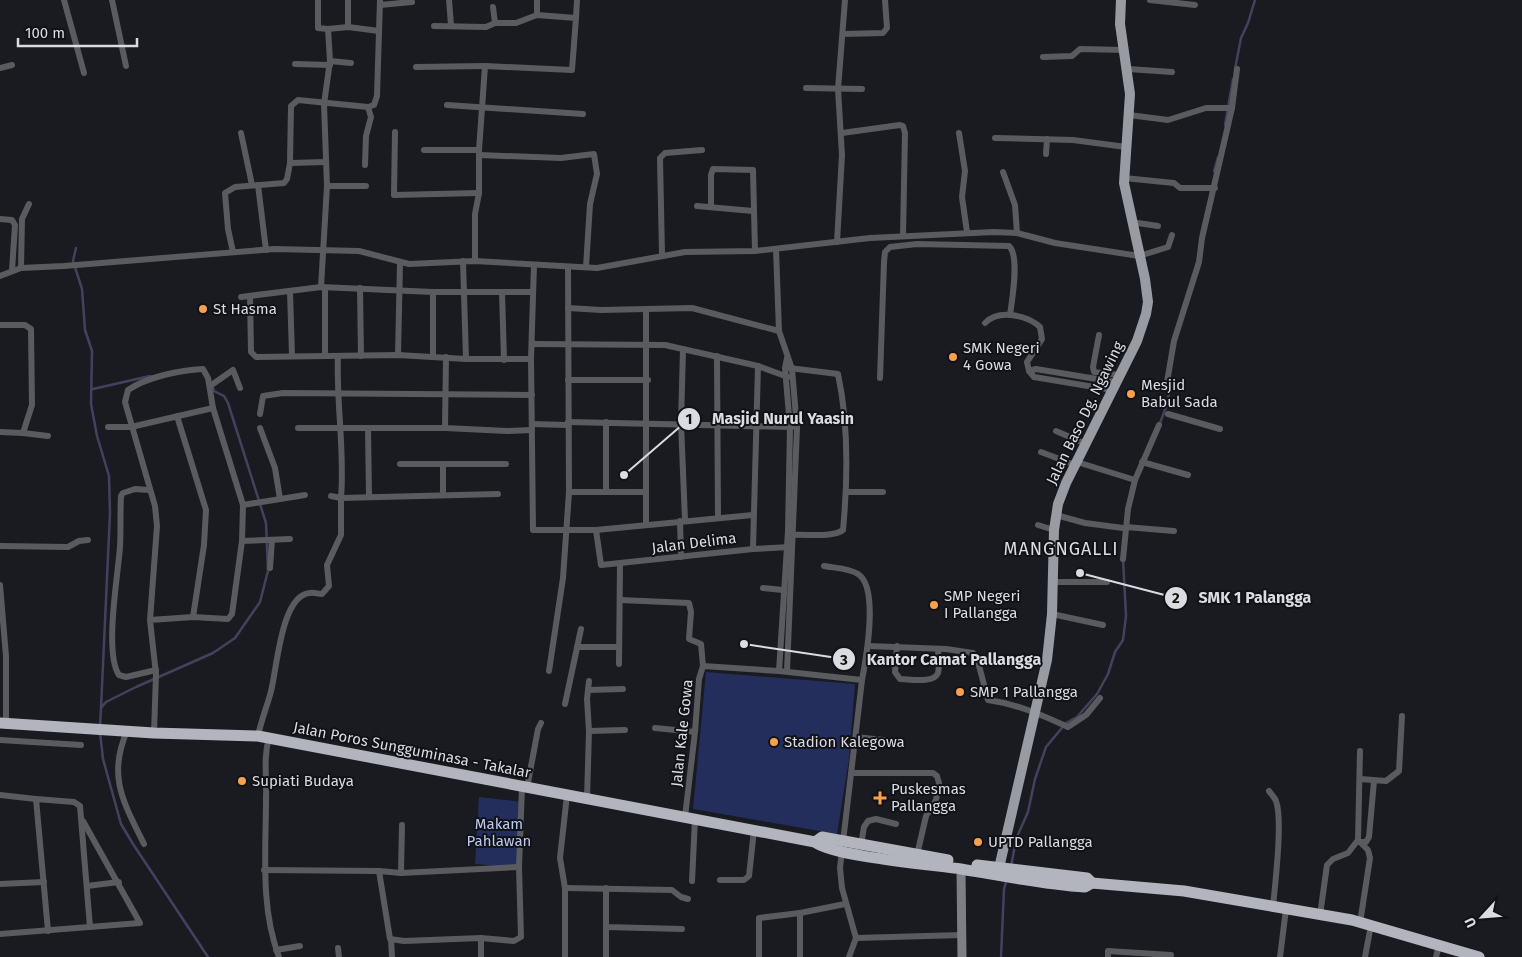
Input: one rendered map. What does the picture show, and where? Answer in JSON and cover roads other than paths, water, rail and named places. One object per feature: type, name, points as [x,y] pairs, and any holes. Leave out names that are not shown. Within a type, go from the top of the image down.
[{"type":"highway","name":"Jalan Poros Sungguminasa - Takalar","points":[[3,723],[154,733],[264,737],[815,842],[822,838],[842,846],[961,870],[1007,873]]},
{"type":"highway","name":"Jalan Poros Sungguminasa - Takalar","points":[[842,846],[861,845],[1007,873]]},
{"type":"highway","points":[[1007,873],[1087,878],[1092,883],[1184,891],[1320,915],[1366,924],[1437,951],[1479,957]]},
{"type":"main road","name":"Jalan Baso Dg. Ngawing","points":[[1007,873],[1034,712],[1047,660],[1052,614],[1056,516],[1066,483],[1086,444],[1111,383],[1137,341],[1148,302],[1126,198],[1124,178],[1129,115],[1128,69],[1120,24],[1121,0]]},
{"type":"street","points":[[64,0],[84,73]]},
{"type":"street","points":[[112,0],[126,66]]},
{"type":"street","points":[[318,0],[318,28],[379,31]]},
{"type":"street","points":[[348,0],[348,28]]},
{"type":"street","points":[[449,0],[451,26]]},
{"type":"street","points":[[537,0],[537,15]]},
{"type":"street","points":[[416,67],[486,66],[572,70],[577,0]]},
{"type":"street","points":[[837,242],[842,133],[838,89],[845,0]]},
{"type":"street","points":[[843,34],[883,33],[887,28],[885,0]]},
{"type":"street","points":[[1150,0],[1195,5]]},
{"type":"street","points":[[233,252],[224,195],[228,190],[285,182],[290,163],[292,106],[298,100],[368,107],[374,105],[377,96],[380,2],[412,2]]},
{"type":"street","points":[[493,7],[495,23]]},
{"type":"street","points":[[434,26],[486,27],[495,23],[516,23],[537,15],[576,18]]},
{"type":"street","points":[[326,355],[323,248],[327,186],[324,104],[330,63],[328,29]]},
{"type":"street","points":[[1043,57],[1072,56],[1080,49],[1124,50]]},
{"type":"street","points":[[295,64],[351,63]]},
{"type":"street","points":[[0,68],[12,65]]},
{"type":"street","points":[[475,261],[475,214],[479,192],[479,152],[486,66]]},
{"type":"street","points":[[1128,69],[1172,72]]},
{"type":"street","points":[[1166,388],[1174,341],[1194,284],[1237,69]]},
{"type":"street","points":[[806,88],[862,89]]},
{"type":"street","points":[[447,105],[583,114]]},
{"type":"street","points":[[365,165],[365,143],[371,117],[368,107]]},
{"type":"street","points":[[1129,115],[1168,120],[1194,110],[1229,108]]},
{"type":"street","points":[[842,133],[903,126],[905,133],[903,236]]},
{"type":"street","points":[[395,132],[394,195],[479,192]]},
{"type":"street","points":[[241,133],[254,185],[266,250]]},
{"type":"street","points":[[959,133],[965,172],[962,197],[967,232]]},
{"type":"street","points":[[995,138],[1047,139],[1126,147]]},
{"type":"street","points":[[1046,154],[1047,139]]},
{"type":"street","points":[[424,150],[561,158],[594,154],[597,174],[590,204],[586,267]]},
{"type":"street","points":[[662,255],[659,197],[660,156],[670,152],[702,150]]},
{"type":"street","points":[[290,163],[326,162]]},
{"type":"street","points":[[711,207],[711,174],[713,169],[751,170],[754,179],[755,251]]},
{"type":"street","points":[[1003,172],[1014,205],[1017,233]]},
{"type":"street","points":[[1124,178],[1174,183],[1180,188],[1213,188]]},
{"type":"street","points":[[327,186],[366,186]]},
{"type":"street","points":[[21,268],[22,219],[29,204]]},
{"type":"street","points":[[697,206],[753,211]]},
{"type":"street","points":[[0,219],[12,220],[15,225],[12,271]]},
{"type":"street","points":[[1131,222],[1158,226]]},
{"type":"street","points":[[0,276],[21,268],[233,252],[323,248],[359,251],[400,263],[475,261],[568,267],[609,267],[662,255],[776,250],[837,242],[967,232],[1017,233],[1055,243],[1139,256],[1168,247],[1172,235]]},
{"type":"street","points":[[880,378],[884,262],[885,252],[890,247],[917,244],[1010,246],[1015,253],[1015,263],[1010,315]]},
{"type":"street","points":[[776,250],[779,331],[793,380],[790,533],[783,590],[779,671]]},
{"type":"street","points":[[464,261],[466,359]]},
{"type":"street","points":[[398,355],[400,263]]},
{"type":"street","points":[[534,265],[530,359],[534,530],[596,530],[682,520],[753,515]]},
{"type":"street","points":[[549,671],[563,578],[569,492],[568,267]]},
{"type":"street","points":[[241,297],[323,288],[433,292],[533,292]]},
{"type":"street","points":[[360,288],[361,356]]},
{"type":"street","points":[[290,291],[292,356]]},
{"type":"street","points":[[433,292],[434,356]]},
{"type":"street","points":[[502,292],[504,360]]},
{"type":"street","points":[[250,296],[251,352],[256,357],[398,355],[466,359],[530,359]]},
{"type":"street","points":[[568,308],[646,310],[692,308],[779,331]]},
{"type":"street","points":[[646,310],[648,380],[646,524]]},
{"type":"street","points":[[985,323],[995,317],[1010,315],[1037,324],[1043,331],[1039,345],[1029,358],[1034,377],[1111,383]]},
{"type":"street","points":[[0,325],[25,325],[31,330],[32,404],[23,433]]},
{"type":"street","points":[[1099,335],[1093,367],[1094,372],[1111,383]]},
{"type":"street","points":[[532,344],[567,346],[646,343],[683,348],[758,366],[793,380]]},
{"type":"street","points":[[681,557],[683,348]]},
{"type":"street","points":[[300,946],[277,954],[270,931],[264,870],[265,762],[262,716],[270,696],[286,616],[302,596],[310,593],[322,594],[329,586],[327,565],[341,535],[343,477],[337,392],[338,356]]},
{"type":"street","points":[[718,356],[716,425],[718,518]]},
{"type":"street","points":[[445,428],[446,357]]},
{"type":"street","points":[[754,549],[753,515],[758,366]]},
{"type":"street","points":[[789,368],[786,376],[793,427]]},
{"type":"street","points":[[789,368],[838,374],[846,427],[846,492],[842,531],[790,533]]},
{"type":"street","points":[[150,620],[194,616],[228,619],[231,617],[242,541],[243,505],[213,408],[212,385],[206,372],[201,369],[177,373],[133,386],[128,390],[125,402],[157,526],[150,620],[156,672],[154,733]]},
{"type":"street","points":[[212,385],[233,370],[240,388]]},
{"type":"street","points":[[1033,370],[1111,383]]},
{"type":"street","points":[[568,380],[648,380]]},
{"type":"street","points":[[260,414],[263,396],[265,395],[337,392],[532,395]]},
{"type":"street","points":[[108,427],[131,427],[213,408]]},
{"type":"street","points":[[1168,414],[1220,429]]},
{"type":"street","points":[[177,416],[206,510],[204,545],[194,616]]},
{"type":"street","points":[[298,428],[445,428],[507,431],[568,423],[606,422],[793,427]]},
{"type":"street","points":[[606,422],[606,491]]},
{"type":"street","points":[[1123,559],[1125,527],[1134,480],[1159,426]]},
{"type":"street","points":[[260,428],[275,468],[280,499]]},
{"type":"street","points":[[368,428],[369,496]]},
{"type":"street","points":[[1056,431],[1086,444]]},
{"type":"street","points":[[0,432],[48,436]]},
{"type":"street","points":[[1041,452],[1134,480]]},
{"type":"street","points":[[1142,462],[1188,475]]},
{"type":"street","points":[[400,464],[506,464]]},
{"type":"street","points":[[443,464],[443,495]]},
{"type":"street","points":[[149,490],[127,491],[121,496],[120,547],[113,626],[115,666],[118,675],[126,678],[156,672]]},
{"type":"street","points":[[569,492],[646,492]]},
{"type":"street","points":[[846,492],[883,492]]},
{"type":"street","points":[[330,496],[341,498],[498,494]]},
{"type":"street","points":[[243,505],[305,495]]},
{"type":"street","points":[[1056,516],[1085,523],[1174,531]]},
{"type":"street","points":[[1038,525],[1054,530]]},
{"type":"street","name":"Jalan Delima","points":[[596,530],[600,564],[620,564],[788,547]]},
{"type":"street","points":[[242,541],[290,539]]},
{"type":"street","points":[[0,546],[68,547],[79,541],[88,540]]},
{"type":"street","points":[[270,568],[271,540]]},
{"type":"street","points":[[787,671],[788,547]]},
{"type":"street","points":[[619,664],[620,564]]},
{"type":"street","points":[[824,566],[853,572],[862,577],[868,593],[868,646],[862,680],[853,773],[840,868],[845,904],[856,938],[849,957]]},
{"type":"street","points":[[1052,582],[1107,582]]},
{"type":"street","points":[[0,585],[3,723]]},
{"type":"street","points":[[763,588],[783,590]]},
{"type":"street","points":[[620,600],[689,603],[691,612],[689,639],[702,644],[703,666]]},
{"type":"street","points":[[1052,614],[1103,625]]},
{"type":"street","points":[[565,704],[581,630]]},
{"type":"street","points":[[781,635],[788,635]]},
{"type":"street","points":[[868,646],[897,646],[973,652],[977,658],[988,699],[1006,702],[1064,725],[1079,721],[1100,698]]},
{"type":"street","points":[[897,646],[895,672],[900,679],[925,680],[937,674],[938,649]]},
{"type":"street","points":[[577,647],[620,647]]},
{"type":"street","name":"Jalan Kale Gowa","points":[[692,881],[690,818],[699,679],[703,666],[787,671],[862,680]]},
{"type":"street","points":[[587,799],[590,731],[587,706],[590,681]]},
{"type":"street","points":[[588,690],[623,689]]},
{"type":"street","points":[[1360,779],[1386,781],[1399,772],[1402,716]]},
{"type":"street","points":[[391,939],[404,941],[481,938],[514,942],[520,939],[519,868],[525,787],[536,736],[541,723]]},
{"type":"street","points":[[655,728],[696,732]]},
{"type":"street","points":[[590,731],[625,730]]},
{"type":"street","points":[[125,731],[119,751],[118,774],[128,812],[144,844]]},
{"type":"street","points":[[856,737],[892,741]]},
{"type":"street","points":[[0,740],[82,745]]},
{"type":"street","points":[[1320,915],[1327,865],[1333,859],[1348,853],[1359,841],[1360,750]]},
{"type":"street","points":[[853,773],[933,773],[938,776],[939,783],[936,800],[926,816],[918,855]]},
{"type":"street","points":[[1359,841],[1366,842],[1370,838],[1374,781]]},
{"type":"street","points":[[1269,791],[1276,800],[1278,813],[1278,861],[1273,907]]},
{"type":"street","points":[[0,795],[36,800],[77,802],[81,809],[90,927]]},
{"type":"street","points":[[564,957],[565,888],[560,858],[566,795]]},
{"type":"street","points":[[36,800],[48,931]]},
{"type":"street","points":[[861,845],[864,827],[868,821],[874,819],[896,824]]},
{"type":"street","points":[[0,934],[143,923],[82,820]]},
{"type":"street","points":[[401,873],[402,825]]},
{"type":"street","points":[[720,880],[744,880],[749,876],[754,830]]},
{"type":"street","points":[[1359,841],[1368,850],[1370,858],[1365,957]]},
{"type":"street","points":[[264,870],[380,871],[401,873],[519,868]]},
{"type":"street","points":[[961,870],[962,957]]},
{"type":"street","points":[[380,871],[392,957]]},
{"type":"street","points":[[0,884],[44,882]]},
{"type":"street","points":[[87,886],[120,882]]},
{"type":"street","points":[[565,888],[672,890],[681,897],[688,899]]},
{"type":"street","points":[[606,888],[606,957]]},
{"type":"street","points":[[759,957],[760,918],[800,914],[845,904]]},
{"type":"street","points":[[1280,957],[1286,909]]},
{"type":"street","points":[[800,914],[800,957]]},
{"type":"street","points":[[606,927],[682,929]]},
{"type":"street","points":[[856,938],[962,935]]},
{"type":"street","points":[[481,938],[482,957]]},
{"type":"street","points":[[338,948],[339,957]]},
{"type":"street","points":[[1108,957],[1108,951],[1171,955]]},
{"type":"waterway","points":[[1235,69],[1241,38],[1255,0]]},
{"type":"waterway","points":[[1225,125],[1233,79]]},
{"type":"waterway","points":[[1214,171],[1218,157]]},
{"type":"waterway","points":[[76,248],[73,261],[82,289],[85,330],[92,351],[91,404],[97,436],[109,476],[110,513],[101,708]]},
{"type":"waterway","points":[[93,389],[150,376]]},
{"type":"waterway","points":[[1160,423],[1168,402],[1170,378]]},
{"type":"waterway","points":[[100,727],[101,708],[106,702],[213,653],[235,638],[260,602],[268,571],[266,523],[228,403],[224,396],[214,391],[213,387]]},
{"type":"waterway","points":[[1011,867],[1016,839],[1028,812],[1035,779],[1046,747],[1066,723],[1077,717],[1097,694],[1108,674],[1115,652],[1123,640],[1126,616],[1123,559]]},
{"type":"waterway","points":[[100,732],[103,759],[121,824],[208,957]]},
{"type":"waterway","points":[[1001,957],[1004,889],[1006,882]]},
{"type":"place","name":"St Hasma","points":[[203,309]]},
{"type":"place","name":"SMK Negeri 4 Gowa","points":[[953,357]]},
{"type":"place","name":"Mesjid Babul Sada","points":[[1131,394]]},
{"type":"place","name":"Masjid Nurul Yaasin","points":[[624,475]]},
{"type":"place","name":"SMK 1 Palangga","points":[[1080,573]]},
{"type":"place","name":"SMP Negeri I Pallangga","points":[[934,605]]},
{"type":"place","name":"Kantor Camat Pallangga","points":[[744,644]]},
{"type":"place","name":"SMP 1 Pallangga","points":[[960,692]]},
{"type":"place","name":"Stadion Kalegowa","points":[[774,742]]},
{"type":"place","name":"Supiati Budaya","points":[[242,781]]},
{"type":"place","name":"Puskesmas Pallangga","points":[[880,798]]},
{"type":"place","name":"UPTD Pallangga","points":[[978,842]]},
{"type":"district","name":"MANGNGALLI","points":[[1061,549]]},
{"type":"park label","name":"Makam Pahlawan","points":[[499,832]]}]
